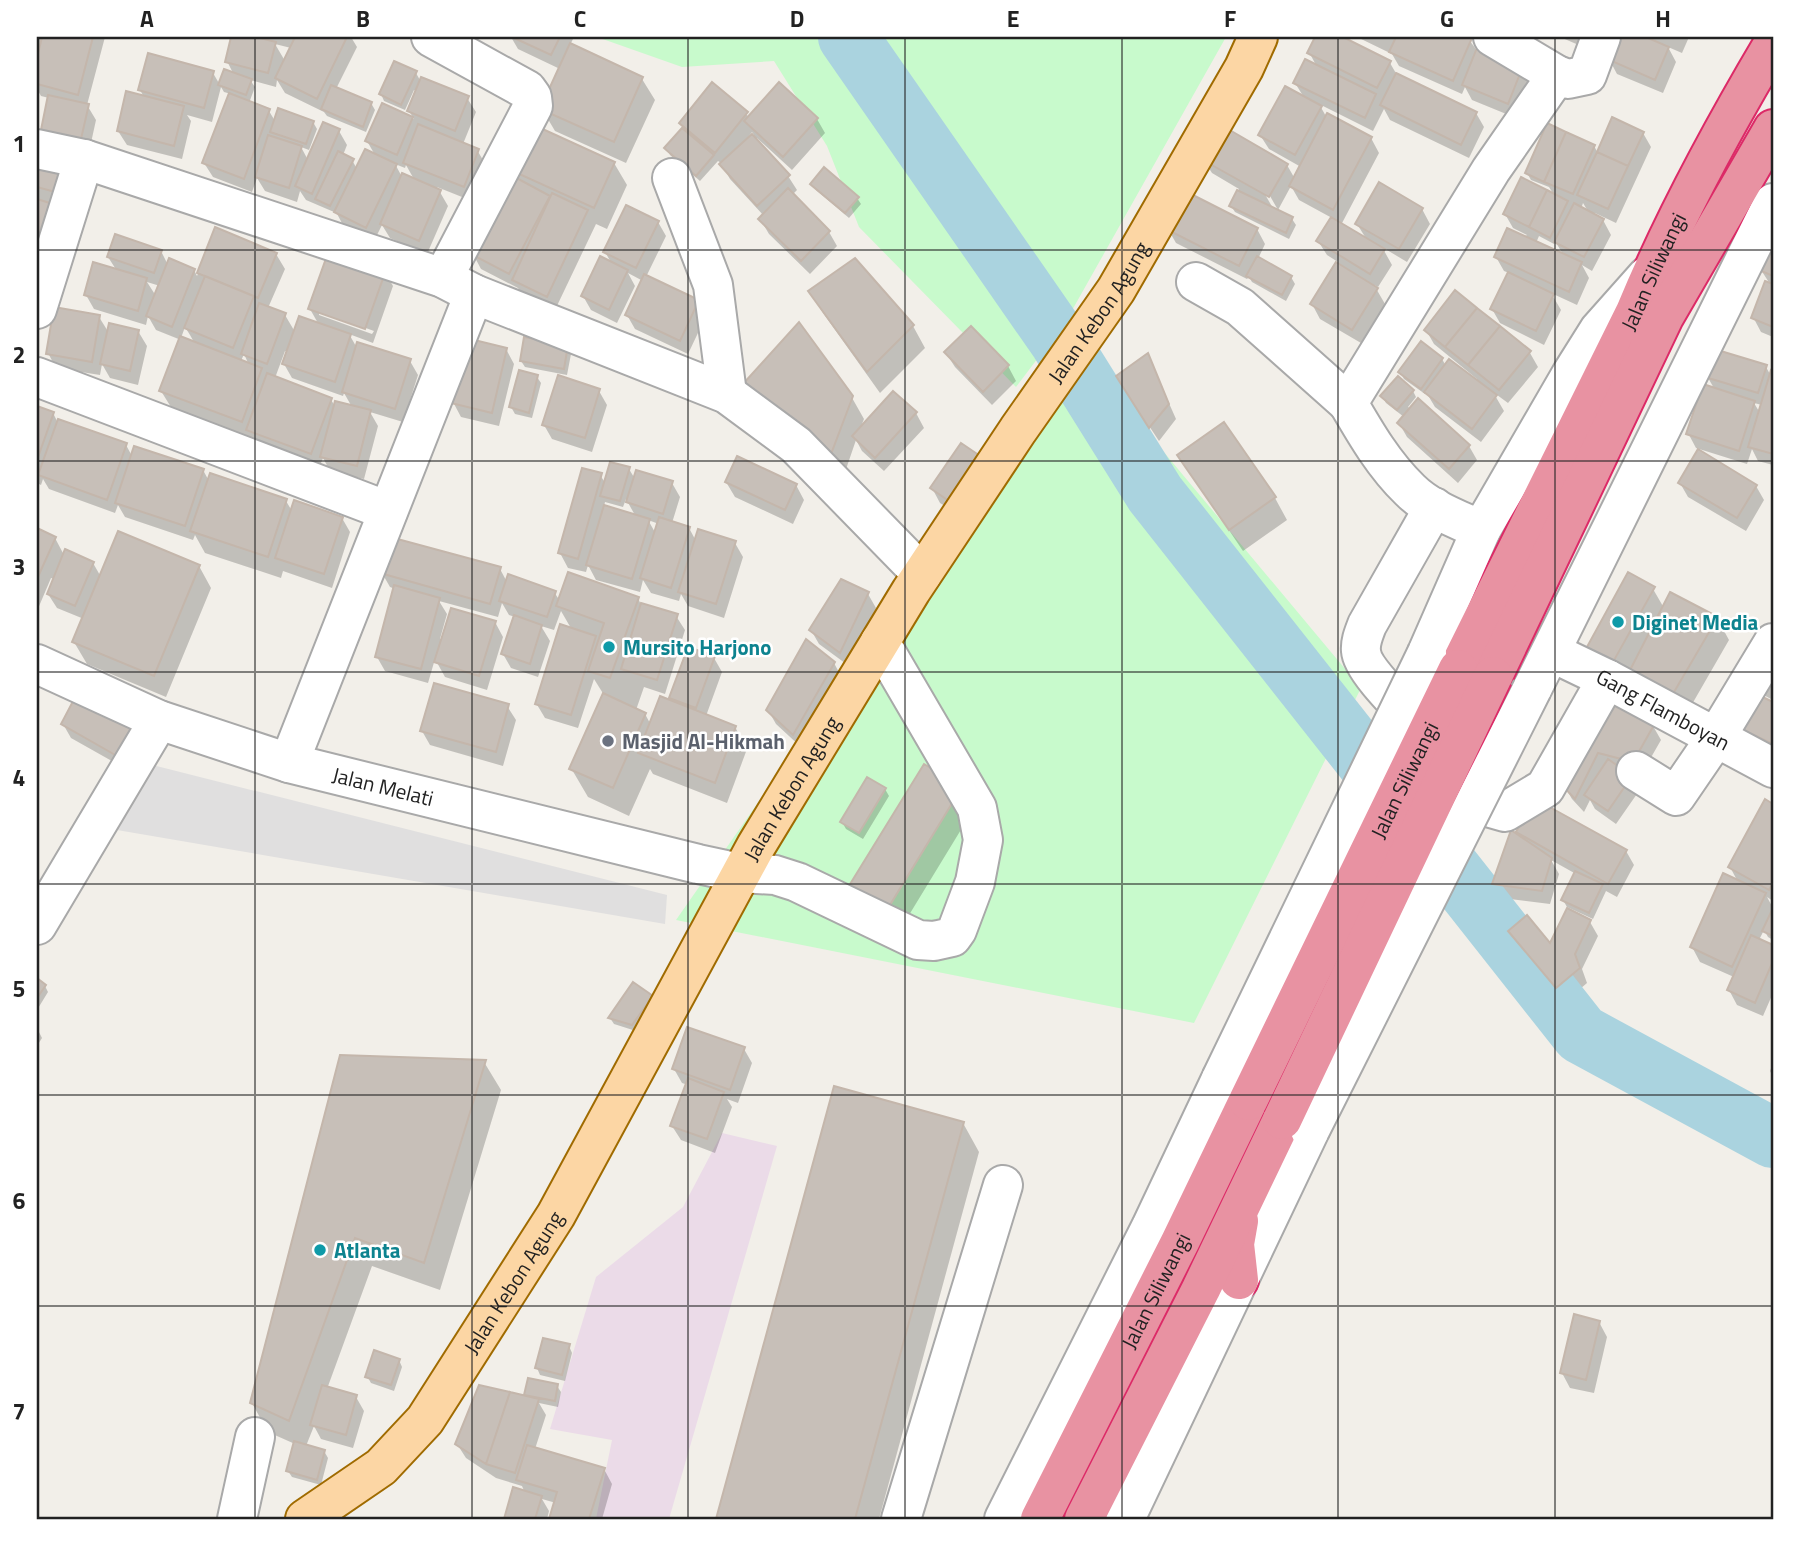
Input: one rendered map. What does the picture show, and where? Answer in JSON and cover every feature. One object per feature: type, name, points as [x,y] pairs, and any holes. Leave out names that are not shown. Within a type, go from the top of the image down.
[{"type":"highway","name":"Jalan Siliwangi","points":[[1040,1519],[1165,1234],[1235,1090],[1459,666],[1635,312],[1652,271],[1737,107],[1773,44]]},
{"type":"highway","name":"Jalan Siliwangi","points":[[1084,1519],[1243,1202],[1296,1125],[1459,666],[1768,137]]},
{"type":"highway","points":[[1175,1340],[1199,1317],[1234,1292],[1235,1244],[1243,1202]]},
{"type":"main road","name":"Jalan Kebon Agung","points":[[305,1519],[381,1467],[425,1420],[556,1215],[740,873],[922,574],[1116,290],[1244,68],[1258,37]]},
{"type":"street","points":[[289,763],[402,480],[459,286],[533,106],[532,97],[527,90],[431,37]]},
{"type":"street","points":[[1493,37],[1557,75],[1569,79],[1587,75],[1601,37]]},
{"type":"street","points":[[1348,402],[1491,170],[1557,75]]},
{"type":"street","points":[[37,149],[84,159],[459,286],[727,394],[796,445],[922,574]]},
{"type":"street","points":[[37,309],[84,159]]},
{"type":"street","points":[[672,178],[713,285],[727,394]]},
{"type":"street","points":[[1125,1519],[1234,1292],[1296,1125],[1532,689],[1773,203]]},
{"type":"street","points":[[1459,666],[1481,530],[1599,330],[1652,271]]},
{"type":"street","points":[[1196,282],[1240,307],[1348,402],[1374,448],[1411,491],[1434,507],[1481,530]]},
{"type":"street","points":[[37,377],[388,511]]},
{"type":"street","points":[[1434,507],[1367,625],[1360,653],[1375,678],[1491,808],[1505,812],[1545,789],[1608,679]]},
{"type":"street","name":"Jalan Melati","points":[[37,664],[159,720],[289,763],[740,873],[775,875],[797,882],[918,940],[934,941],[952,937],[957,930],[975,882],[983,841],[977,808],[880,642]]},
{"type":"street","points":[[1636,771],[1676,796],[1715,739],[1773,643]]},
{"type":"street","name":"Gang Flamboyan","points":[[1550,652],[1608,679],[1773,768]]},
{"type":"street","points":[[38,920],[159,720]]},
{"type":"street","points":[[901,1519],[1003,1185]]},
{"type":"street","points":[[1004,1519],[1165,1234]]},
{"type":"street","points":[[237,1519],[255,1437]]},
{"type":"shaded area","points":[[117,756],[667,895],[665,924],[76,823]]},
{"type":"shaded area","points":[[722,1133],[777,1146],[669,1519],[596,1519],[612,1440],[550,1429],[596,1277],[683,1207]]},
{"type":"green space","points":[[597,37],[1226,37],[1066,321],[1016,387],[859,227],[827,146],[774,61],[682,67]]},
{"type":"green space","points":[[1076,347],[1361,688],[1194,1023],[676,920]]},
{"type":"building","points":[[42,37],[93,37],[78,95],[37,84],[37,58]]},
{"type":"building","points":[[231,37],[256,37],[276,42],[268,73],[225,62]]},
{"type":"building","points":[[295,37],[347,37],[317,99],[275,78]]},
{"type":"building","points":[[512,37],[560,37],[551,55]]},
{"type":"building","points":[[1315,37],[1343,37],[1391,61],[1377,88],[1307,53]]},
{"type":"building","points":[[1396,37],[1472,38],[1453,81],[1389,52]]},
{"type":"building","points":[[1610,37],[1646,37],[1669,47],[1655,80],[1607,59]]},
{"type":"building","points":[[1481,38],[1523,66],[1508,104],[1462,85]]},
{"type":"building","points":[[570,43],[643,77],[614,142],[540,109]]},
{"type":"building","points":[[148,53],[214,71],[204,108],[138,90]]},
{"type":"building","points":[[1305,59],[1376,94],[1365,118],[1293,83]]},
{"type":"building","points":[[394,61],[417,71],[401,105],[379,94]]},
{"type":"building","points":[[224,69],[252,79],[246,95],[218,85]]},
{"type":"building","points":[[1396,73],[1477,112],[1461,145],[1380,105]]},
{"type":"building","points":[[421,77],[469,96],[455,131],[407,111]]},
{"type":"building","points":[[712,82],[748,112],[715,153],[679,123]]},
{"type":"building","points":[[779,82],[818,118],[783,157],[744,121]]},
{"type":"building","points":[[331,85],[372,102],[363,127],[321,109]]},
{"type":"building","points":[[1285,86],[1322,106],[1295,155],[1258,135]]},
{"type":"building","points":[[126,91],[184,106],[174,146],[117,131]]},
{"type":"building","points":[[229,93],[270,109],[244,179],[202,163]]},
{"type":"building","points":[[48,95],[89,104],[81,139],[41,130]]},
{"type":"building","points":[[382,103],[413,117],[397,155],[365,141]]},
{"type":"building","points":[[278,108],[314,121],[306,144],[270,132]]},
{"type":"building","points":[[1327,113],[1372,137],[1333,210],[1289,186]]},
{"type":"building","points":[[1612,117],[1644,132],[1628,166],[1597,152]]},
{"type":"building","points":[[525,121],[615,162],[594,208],[504,167]]},
{"type":"building","points":[[323,122],[340,129],[312,194],[295,186]]},
{"type":"building","points":[[1547,123],[1566,132],[1544,182],[1525,173]]},
{"type":"building","points":[[418,124],[479,149],[464,187],[403,163]]},
{"type":"building","points":[[1221,125],[1288,164],[1269,197],[1201,159]]},
{"type":"building","points":[[682,128],[714,155],[696,176],[664,148]]},
{"type":"building","points":[[1566,132],[1595,145],[1573,194],[1544,182]]},
{"type":"building","points":[[752,134],[790,175],[757,206],[719,164]]},
{"type":"building","points":[[268,135],[302,146],[289,188],[255,177]]},
{"type":"building","points":[[365,149],[397,164],[366,228],[334,212]]},
{"type":"building","points":[[338,151],[354,159],[330,206],[315,199]]},
{"type":"building","points":[[37,152],[74,162],[66,195],[37,187]]},
{"type":"building","points":[[1597,152],[1628,166],[1608,209],[1577,195]]},
{"type":"building","points":[[824,167],[859,197],[845,213],[810,184]]},
{"type":"building","points":[[402,173],[441,190],[419,241],[380,224]]},
{"type":"building","points":[[511,175],[550,196],[509,274],[471,254]]},
{"type":"building","points":[[1521,177],[1547,190],[1529,227],[1503,214]]},
{"type":"building","points":[[1379,182],[1423,208],[1399,249],[1355,224]]},
{"type":"building","points":[[788,188],[830,231],[801,261],[758,219]]},
{"type":"building","points":[[1237,190],[1293,217],[1286,233],[1229,206]]},
{"type":"building","points":[[1547,190],[1568,201],[1550,238],[1529,227]]},
{"type":"building","points":[[1185,191],[1258,228],[1239,266],[1166,229]]},
{"type":"building","points":[[552,193],[588,210],[547,297],[512,280]]},
{"type":"building","points":[[37,199],[53,204],[39,244],[37,243]]},
{"type":"building","points":[[1574,203],[1604,219],[1584,257],[1554,242]]},
{"type":"building","points":[[626,205],[659,221],[636,268],[603,252]]},
{"type":"building","points":[[1331,217],[1385,249],[1370,274],[1316,241]]},
{"type":"building","points":[[215,227],[277,253],[258,298],[197,273]]},
{"type":"building","points":[[1507,228],[1582,262],[1569,292],[1494,257]]},
{"type":"building","points":[[1773,233],[1773,276],[1759,270]]},
{"type":"building","points":[[115,234],[162,250],[154,273],[107,257]]},
{"type":"building","points":[[329,250],[386,270],[365,329],[308,309]]},
{"type":"building","points":[[600,256],[628,270],[609,310],[581,296]]},
{"type":"building","points":[[1257,256],[1292,276],[1282,295],[1246,276]]},
{"type":"building","points":[[169,258],[195,269],[172,327],[146,316]]},
{"type":"building","points":[[855,258],[914,325],[867,372],[808,291]]},
{"type":"building","points":[[93,262],[147,278],[138,311],[84,295]]},
{"type":"building","points":[[1336,262],[1378,288],[1352,330],[1310,304]]},
{"type":"building","points":[[1508,272],[1554,294],[1536,331],[1490,309]]},
{"type":"building","points":[[644,274],[699,300],[680,341],[625,315]]},
{"type":"building","points":[[205,276],[254,296],[233,348],[184,328]]},
{"type":"building","points":[[1765,281],[1773,284],[1773,327],[1751,318]]},
{"type":"building","points":[[1455,290],[1477,308],[1445,347],[1424,330]]},
{"type":"building","points":[[259,303],[286,313],[267,364],[241,354]]},
{"type":"building","points":[[54,307],[100,315],[92,362],[46,354]]},
{"type":"building","points":[[1477,308],[1500,326],[1468,365],[1445,347]]},
{"type":"building","points":[[299,316],[351,334],[335,382],[282,364]]},
{"type":"building","points":[[799,322],[853,396],[831,454],[743,384]]},
{"type":"building","points":[[109,323],[139,330],[130,371],[100,364]]},
{"type":"building","points":[[971,326],[1009,365],[983,392],[944,352]]},
{"type":"building","points":[[1500,326],[1531,351],[1499,390],[1468,365]]},
{"type":"building","points":[[180,336],[262,368],[242,422],[159,391]]},
{"type":"building","points":[[524,337],[568,345],[564,369],[520,361]]},
{"type":"building","points":[[466,338],[507,348],[492,413],[451,403]]},
{"type":"building","points":[[1421,341],[1443,358],[1421,389],[1398,372]]},
{"type":"building","points":[[357,342],[411,359],[395,409],[342,392]]},
{"type":"building","points":[[1714,349],[1767,365],[1758,393],[1705,377]]},
{"type":"building","points":[[1148,353],[1169,404],[1149,428],[1116,376]]},
{"type":"building","points":[[1449,359],[1497,395],[1472,429],[1424,392]]},
{"type":"building","points":[[519,370],[538,375],[529,413],[509,407]]},
{"type":"building","points":[[1771,370],[1773,371],[1773,454],[1748,447]]},
{"type":"building","points":[[267,373],[332,398],[311,454],[246,430]]},
{"type":"building","points":[[558,375],[600,389],[585,438],[542,425]]},
{"type":"building","points":[[1398,376],[1414,390],[1397,410],[1380,396]]},
{"type":"building","points":[[1703,384],[1755,401],[1739,451],[1686,434]]},
{"type":"building","points":[[893,391],[917,412],[875,458],[852,436]]},
{"type":"building","points":[[1418,398],[1470,445],[1449,469],[1397,423]]},
{"type":"building","points":[[335,401],[371,410],[357,466],[320,457]]},
{"type":"building","points":[[37,406],[54,412],[37,460]]},
{"type":"building","points":[[58,419],[127,443],[107,500],[38,475]]},
{"type":"building","points":[[1224,422],[1276,497],[1229,530],[1177,455]]},
{"type":"building","points":[[961,443],[986,460],[955,505],[930,488]]},
{"type":"building","points":[[134,446],[204,469],[185,526],[115,503]]},
{"type":"building","points":[[1698,449],[1757,485],[1737,518],[1678,483]]},
{"type":"building","points":[[737,456],[797,484],[785,510],[725,482]]},
{"type":"building","points":[[610,462],[630,467],[620,501],[600,496]]},
{"type":"building","points":[[582,468],[602,473],[578,559],[558,553]]},
{"type":"building","points":[[636,470],[673,481],[663,514],[626,502]]},
{"type":"building","points":[[210,473],[287,499],[268,557],[190,531]]},
{"type":"building","points":[[294,500],[343,517],[324,574],[275,558]]},
{"type":"building","points":[[604,505],[650,519],[632,579],[586,565]]},
{"type":"building","points":[[659,517],[690,527],[671,588],[640,578]]},
{"type":"building","points":[[37,528],[56,537],[37,579]]},
{"type":"building","points":[[698,529],[736,541],[716,604],[678,592]]},
{"type":"building","points":[[118,531],[200,565],[154,676],[72,642]]},
{"type":"building","points":[[390,537],[501,567],[490,604],[380,573]]},
{"type":"building","points":[[65,549],[94,562],[75,606],[47,594]]},
{"type":"building","name":"Mursito Harjono","points":[[568,572],[639,597],[610,678],[588,671],[604,623],[556,606]]},
{"type":"building","name":"Diginet Media","points":[[1628,572],[1655,587],[1608,671],[1582,656]]},
{"type":"building","points":[[508,574],[556,591],[547,617],[499,601]]},
{"type":"building","points":[[841,579],[869,592],[840,653],[809,630]]},
{"type":"building","points":[[394,585],[440,598],[421,669],[375,657]]},
{"type":"building","points":[[1670,592],[1718,617],[1667,704],[1626,678]]},
{"type":"building","points":[[641,603],[678,614],[657,680],[621,669]]},
{"type":"building","points":[[451,608],[496,621],[479,676],[434,662]]},
{"type":"building","points":[[514,615],[542,625],[530,664],[501,654]]},
{"type":"building","points":[[560,624],[596,636],[571,715],[535,704]]},
{"type":"building","points":[[806,639],[835,662],[793,735],[766,710]]},
{"type":"building","points":[[688,647],[715,656],[696,708],[669,698]]},
{"type":"building","points":[[434,683],[509,704],[496,752],[420,731]]},
{"type":"building","points":[[81,686],[138,718],[117,756],[61,724]]},
{"type":"building","points":[[1750,691],[1773,702],[1773,744],[1734,726]]},
{"type":"building","name":"Masjid Al-Hikmah","points":[[603,693],[646,713],[613,788],[569,769]]},
{"type":"building","points":[[660,696],[736,726],[715,783],[638,753]]},
{"type":"building","points":[[1598,699],[1622,706],[1654,725],[1633,762],[1598,753],[1575,799],[1561,784]]},
{"type":"building","points":[[1608,759],[1632,776],[1608,811],[1584,795]]},
{"type":"building","points":[[924,764],[962,787],[882,918],[844,894]]},
{"type":"building","points":[[867,777],[886,788],[859,833],[840,822]]},
{"type":"building","points":[[1535,799],[1627,850],[1608,884],[1516,832]]},
{"type":"building","points":[[1765,799],[1773,804],[1773,883],[1769,890],[1728,867]]},
{"type":"building","points":[[1511,830],[1552,858],[1542,891],[1492,884]]},
{"type":"building","points":[[1575,871],[1603,884],[1589,913],[1561,900]]},
{"type":"building","points":[[1723,873],[1766,893],[1732,967],[1690,947]]},
{"type":"building","points":[[1567,908],[1591,920],[1575,954],[1580,968],[1556,988],[1508,931],[1527,915],[1550,943]]},
{"type":"building","points":[[1773,908],[1773,936],[1762,931]]},
{"type":"building","points":[[1751,935],[1773,945],[1773,961],[1755,1003],[1727,990]]},
{"type":"building","points":[[37,978],[46,985],[37,998]]},
{"type":"building","points":[[633,982],[653,996],[632,1025],[608,1018]]},
{"type":"building","points":[[687,1027],[745,1047],[730,1090],[672,1069]]},
{"type":"building","name":"Atlanta","points":[[340,1055],[486,1060],[424,1263],[355,1238],[289,1421],[250,1403]]},
{"type":"building","points":[[688,1078],[724,1092],[707,1139],[670,1126]]},
{"type":"building","points":[[834,1086],[964,1122],[855,1519],[716,1519]]},
{"type":"building","points":[[1574,1314],[1600,1321],[1586,1380],[1560,1373]]},
{"type":"building","points":[[543,1338],[570,1344],[562,1375],[535,1368]]},
{"type":"building","points":[[374,1350],[400,1359],[391,1385],[365,1377]]},
{"type":"building","points":[[528,1378],[558,1384],[555,1401],[524,1395]]},
{"type":"building","points":[[322,1385],[357,1395],[346,1435],[310,1425]]},
{"type":"building","points":[[479,1385],[510,1392],[486,1464],[455,1444]]},
{"type":"building","points":[[510,1392],[539,1399],[515,1473],[486,1464]]},
{"type":"building","points":[[294,1441],[325,1450],[317,1480],[286,1471]]},
{"type":"building","points":[[527,1445],[605,1468],[589,1519],[549,1519],[557,1492],[516,1480]]},
{"type":"building","points":[[513,1487],[542,1496],[535,1519],[504,1519]]},
{"type":"waterway","points":[[848,37],[1060,342],[1155,494],[1581,1034],[1773,1138]]},
{"type":"place","name":"Diginet Media","points":[[1618,622]]},
{"type":"place","name":"Mursito Harjono","points":[[609,647]]},
{"type":"place","name":"Masjid Al-Hikmah","points":[[608,741]]},
{"type":"place","name":"Atlanta","points":[[320,1250]]}]
